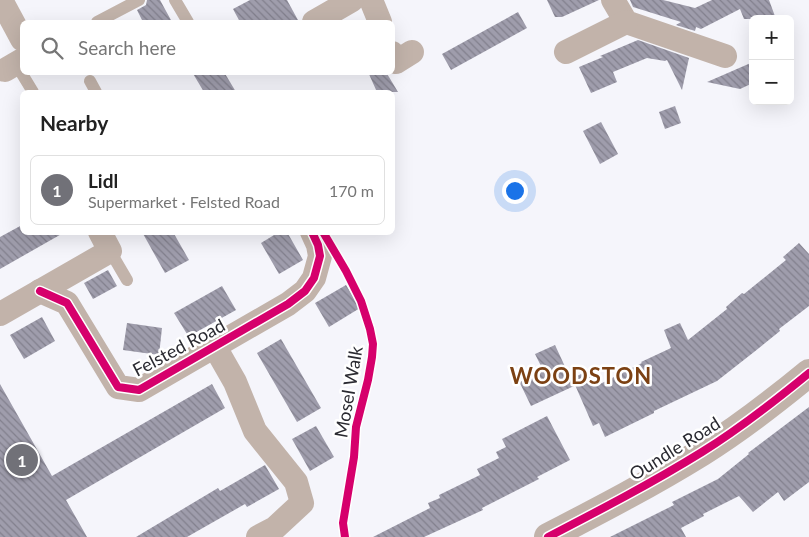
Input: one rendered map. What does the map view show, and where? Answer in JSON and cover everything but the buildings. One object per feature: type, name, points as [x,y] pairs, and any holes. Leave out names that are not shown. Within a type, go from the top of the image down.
[{"type":"main road","name":"Oundle Road","points":[[548,537],[623,498],[702,452],[774,402],[809,373]]},
{"type":"street","points":[[1,0],[20,36]]},
{"type":"street","points":[[317,20],[352,0]]},
{"type":"street","points":[[371,0],[379,20]]},
{"type":"street","points":[[613,0],[626,22],[725,56]]},
{"type":"street","points":[[566,52],[626,22]]},
{"type":"street","name":"Felsted Road","points":[[40,291],[67,303],[118,387],[138,390],[288,304],[305,291],[314,278],[320,256],[313,235]]},
{"type":"street","points":[[0,314],[40,291],[105,242]]},
{"type":"street","name":"Felsted Road","points":[[215,347],[235,382],[255,431],[296,482],[302,503],[275,528],[258,537]]},
{"type":"lane","points":[[101,20],[139,0]]},
{"type":"lane","points":[[176,0],[187,20]]},
{"type":"lane","points":[[21,75],[32,90]]},
{"type":"lane","points":[[105,242],[127,280]]},
{"type":"cycle path","points":[[40,291],[67,303],[118,387],[139,390],[288,304],[305,291],[314,278],[320,256],[313,235]]},
{"type":"cycle path","name":"Mosel Walk","points":[[325,235],[361,301],[373,344],[368,380],[356,427],[354,457],[343,523],[345,537]]},
{"type":"cycle path","points":[[548,537],[702,452],[730,434],[809,373]]},
{"type":"place","name":"Lidl","points":[[22,460]]},
{"type":"district","name":"WOODSTON","points":[[581,376]]}]
